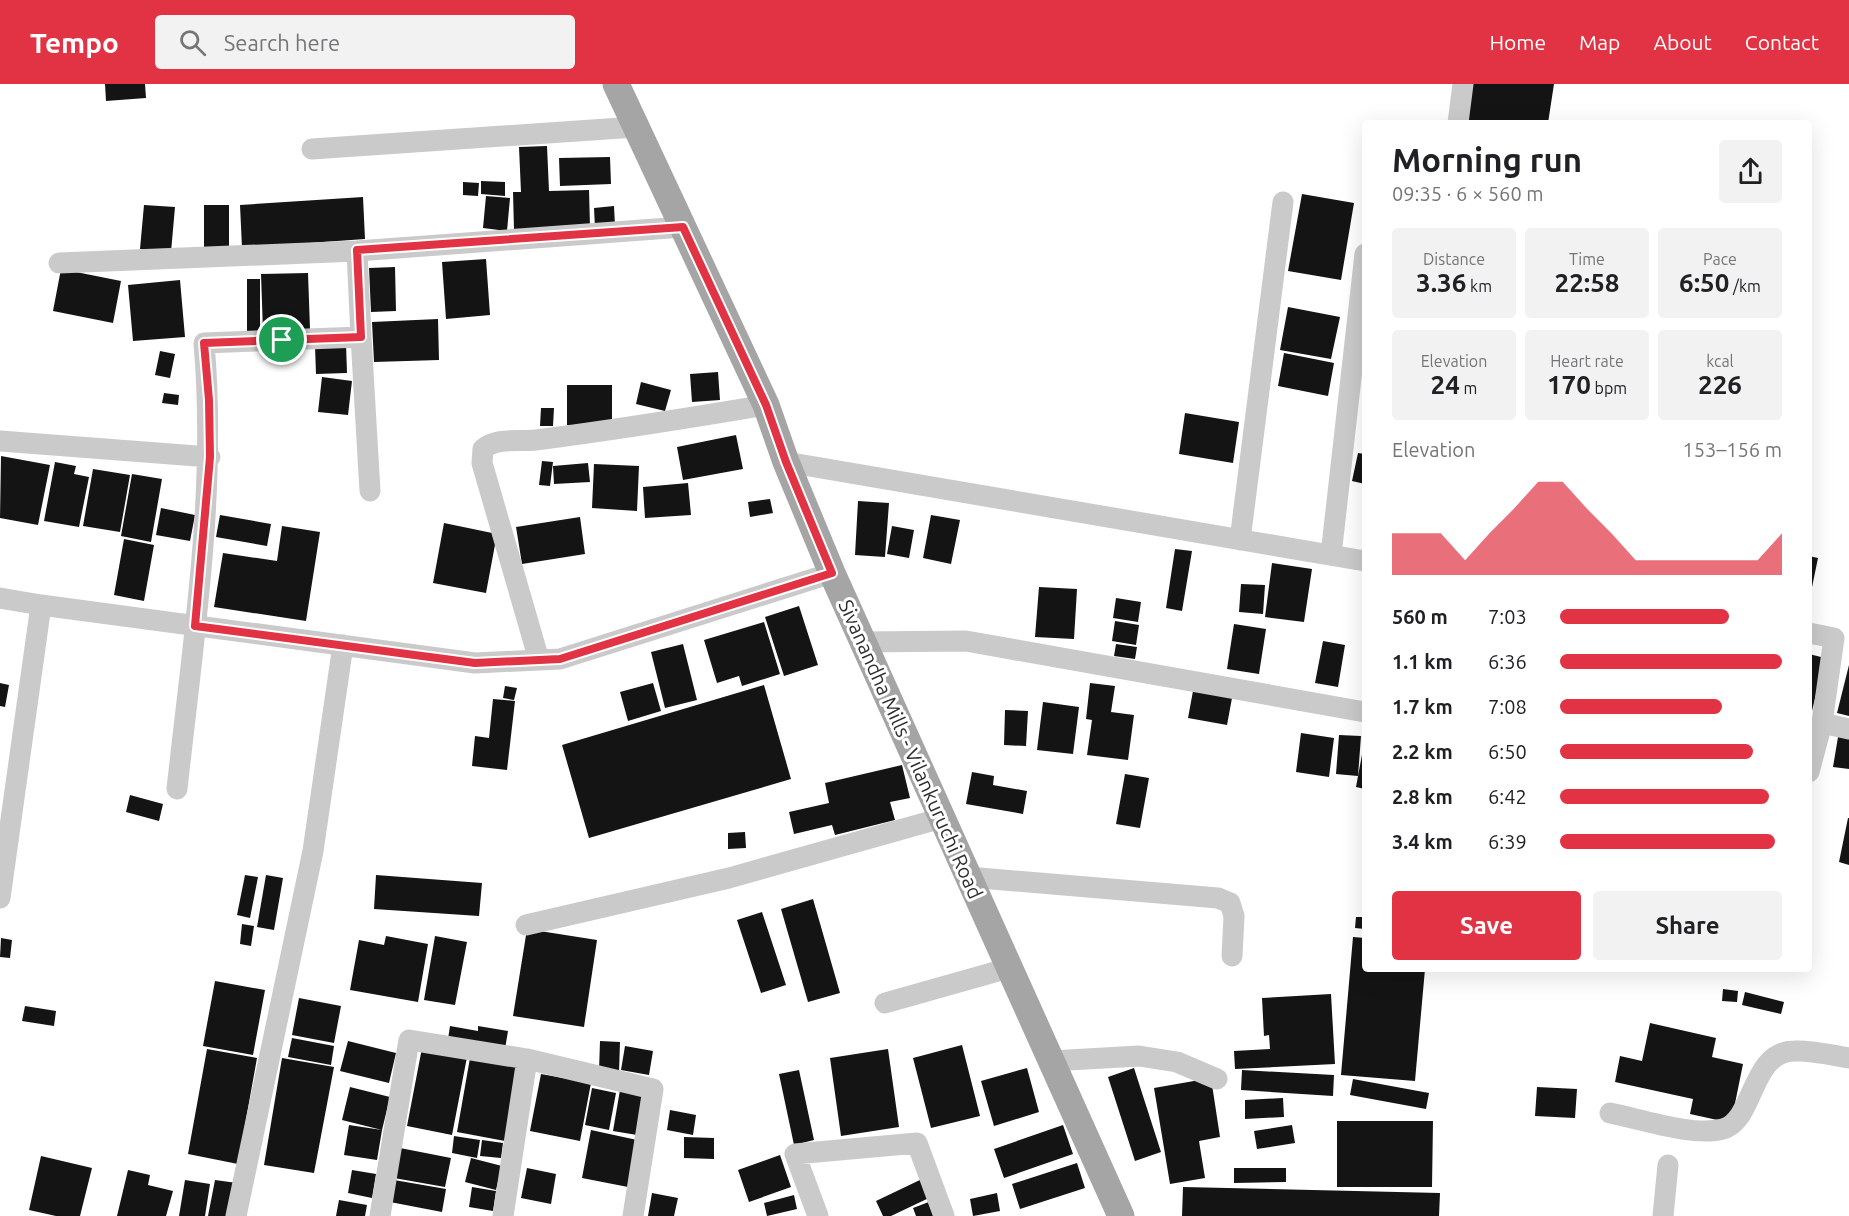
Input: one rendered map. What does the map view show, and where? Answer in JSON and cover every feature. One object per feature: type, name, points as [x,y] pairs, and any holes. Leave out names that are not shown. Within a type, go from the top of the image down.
[{"type":"main road","name":"Sivanandha Mills - Vilankuruchi Road","points":[[616,84],[766,405],[786,462],[832,573],[1121,1216]]},
{"type":"street","points":[[1458,120],[1463,84]]},
{"type":"street","points":[[312,149],[636,127]]},
{"type":"street","points":[[1240,540],[1283,202]]},
{"type":"street","points":[[59,263],[357,250],[683,227]]},
{"type":"street","points":[[357,250],[370,491]]},
{"type":"street","points":[[1331,555],[1362,281]]},
{"type":"street","points":[[177,789],[210,457],[209,400],[204,343],[361,337]]},
{"type":"street","points":[[539,660],[482,463],[483,449],[492,442],[524,441],[643,427],[766,405]]},
{"type":"street","points":[[0,441],[210,457]]},
{"type":"street","points":[[786,462],[1362,560]]},
{"type":"street","points":[[0,598],[475,663],[560,659],[832,573]]},
{"type":"street","points":[[0,898],[9,762],[41,605]]},
{"type":"street","points":[[1812,634],[1834,638],[1822,723],[1812,761]]},
{"type":"street","points":[[863,642],[966,641],[1362,711]]},
{"type":"street","points":[[236,1216],[313,851],[343,645]]},
{"type":"street","points":[[1822,723],[1849,729]]},
{"type":"street","points":[[526,925],[729,878],[942,818]]},
{"type":"street","points":[[968,877],[1218,898],[1230,903],[1234,916],[1232,956]]},
{"type":"street","points":[[885,1004],[1009,968]]},
{"type":"street","points":[[380,1216],[409,1040],[526,1059],[653,1089],[633,1216]]},
{"type":"street","points":[[1610,1113],[1702,1131],[1726,1129],[1739,1117],[1770,1061],[1782,1053],[1794,1051],[1849,1058]]},
{"type":"street","points":[[1051,1061],[1139,1056],[1177,1062],[1216,1079]]},
{"type":"street","points":[[503,1216],[526,1059]]},
{"type":"street","points":[[818,1216],[795,1154],[917,1143],[944,1216]]},
{"type":"street","points":[[1663,1216],[1668,1165]]},
{"type":"building","points":[[105,84],[145,84],[146,98],[106,101]]},
{"type":"building","points":[[1472,84],[1554,84],[1548,120],[1467,120]]},
{"type":"building","points":[[547,146],[549,191],[589,190],[590,227],[514,230],[513,192],[521,192],[519,147]]},
{"type":"building","points":[[610,157],[611,184],[560,186],[559,158]]},
{"type":"building","points":[[481,181],[505,182],[505,196],[481,194]]},
{"type":"building","points":[[463,182],[479,183],[478,196],[463,195]]},
{"type":"building","points":[[1302,194],[1354,203],[1341,280],[1288,271]]},
{"type":"building","points":[[486,196],[510,198],[507,231],[483,228]]},
{"type":"building","points":[[363,197],[365,239],[242,248],[240,205]]},
{"type":"building","points":[[144,205],[175,207],[171,252],[140,249]]},
{"type":"building","points":[[204,205],[229,205],[229,248],[204,248]]},
{"type":"building","points":[[614,206],[615,226],[595,228],[594,208]]},
{"type":"building","points":[[486,259],[490,315],[446,319],[442,262]]},
{"type":"building","points":[[395,267],[396,311],[371,312],[369,268]]},
{"type":"building","points":[[61,269],[121,281],[113,323],[53,311]]},
{"type":"building","points":[[308,273],[310,329],[263,331],[261,274]]},
{"type":"building","points":[[247,279],[260,279],[260,333],[247,333]]},
{"type":"building","points":[[180,280],[185,337],[133,341],[128,285]]},
{"type":"building","points":[[1288,307],[1340,317],[1331,359],[1280,350]]},
{"type":"building","points":[[438,319],[439,360],[374,362],[372,322]]},
{"type":"building","points":[[346,344],[347,373],[316,374],[315,346]]},
{"type":"building","points":[[160,351],[175,354],[170,378],[155,375]]},
{"type":"building","points":[[1284,353],[1334,363],[1328,396],[1278,386]]},
{"type":"building","points":[[718,372],[720,400],[692,402],[690,374]]},
{"type":"building","points":[[322,377],[352,381],[348,415],[318,412]]},
{"type":"building","points":[[641,382],[671,390],[665,411],[636,404]]},
{"type":"building","points":[[567,385],[612,385],[612,425],[567,425]]},
{"type":"building","points":[[164,393],[179,395],[178,405],[162,403]]},
{"type":"building","points":[[541,408],[554,408],[553,426],[540,426]]},
{"type":"building","points":[[1185,413],[1239,422],[1233,463],[1179,454]]},
{"type":"building","points":[[736,435],[743,469],[683,480],[677,447]]},
{"type":"building","points":[[1358,453],[1362,454],[1362,483],[1352,481]]},
{"type":"building","points":[[1,456],[50,465],[38,525],[0,518]]},
{"type":"building","points":[[542,461],[553,462],[550,486],[539,485]]},
{"type":"building","points":[[55,462],[76,466],[74,474],[89,477],[79,527],[44,521]]},
{"type":"building","points":[[588,463],[590,482],[554,484],[553,466]]},
{"type":"building","points":[[594,464],[639,466],[637,511],[592,508]]},
{"type":"building","points":[[93,469],[130,475],[120,532],[83,526]]},
{"type":"building","points":[[132,474],[162,479],[151,542],[121,536]]},
{"type":"building","points":[[688,483],[691,515],[645,518],[643,487]]},
{"type":"building","points":[[770,499],[773,513],[750,517],[748,502]]},
{"type":"building","points":[[858,501],[889,503],[885,557],[855,555]]},
{"type":"building","points":[[161,508],[195,515],[190,541],[156,535]]},
{"type":"building","points":[[220,515],[271,524],[267,546],[216,537]]},
{"type":"building","points":[[931,515],[960,520],[951,564],[923,558]]},
{"type":"building","points":[[580,517],[585,554],[522,564],[516,527]]},
{"type":"building","points":[[444,523],[497,534],[486,593],[433,583]]},
{"type":"building","points":[[282,526],[320,532],[306,621],[214,607],[223,553],[277,561]]},
{"type":"building","points":[[892,526],[914,530],[909,558],[887,554]]},
{"type":"building","points":[[124,539],[154,545],[144,601],[114,595]]},
{"type":"building","points":[[1175,549],[1192,551],[1182,611],[1166,608]]},
{"type":"building","points":[[1812,557],[1818,558],[1812,587]]},
{"type":"building","points":[[1272,563],[1312,569],[1304,622],[1265,617]]},
{"type":"building","points":[[1241,584],[1265,585],[1263,614],[1239,612]]},
{"type":"building","points":[[1039,587],[1077,589],[1074,639],[1035,637]]},
{"type":"building","points":[[1116,598],[1141,602],[1138,622],[1113,618]]},
{"type":"building","points":[[799,606],[818,665],[784,676],[765,617]]},
{"type":"building","points":[[1115,621],[1139,625],[1136,645],[1112,641]]},
{"type":"building","points":[[764,622],[780,674],[742,686],[739,676],[717,683],[704,640]]},
{"type":"building","points":[[1234,624],[1266,629],[1259,674],[1227,669]]},
{"type":"building","points":[[1323,641],[1345,645],[1338,687],[1315,683]]},
{"type":"building","points":[[683,644],[697,700],[665,708],[651,652]]},
{"type":"building","points":[[1116,644],[1137,647],[1135,659],[1114,656]]},
{"type":"building","points":[[1812,655],[1825,658],[1812,711]]},
{"type":"building","points":[[1849,665],[1849,716],[1837,713]]},
{"type":"building","points":[[0,683],[9,685],[5,707],[0,706]]},
{"type":"building","points":[[653,683],[661,711],[628,721],[620,692]]},
{"type":"building","points":[[1090,683],[1115,686],[1111,712],[1134,715],[1128,760],[1087,755],[1092,720],[1086,719]]},
{"type":"building","points":[[764,685],[791,779],[589,838],[562,745]]},
{"type":"building","points":[[505,686],[517,688],[514,700],[503,698]]},
{"type":"building","points":[[1193,691],[1232,698],[1227,725],[1188,718]]},
{"type":"building","points":[[493,699],[515,701],[507,770],[472,766],[475,736],[489,738]]},
{"type":"building","points":[[1043,702],[1079,707],[1073,754],[1037,750]]},
{"type":"building","points":[[1005,710],[1028,711],[1026,746],[1004,745]]},
{"type":"building","points":[[1301,733],[1334,738],[1329,777],[1296,772]]},
{"type":"building","points":[[1339,735],[1361,736],[1358,776],[1336,774]]},
{"type":"building","points":[[1838,737],[1849,738],[1849,769],[1833,767]]},
{"type":"building","points":[[1362,755],[1362,788],[1356,787]]},
{"type":"building","points":[[902,765],[910,798],[890,802],[895,820],[835,835],[832,825],[794,834],[789,812],[829,803],[825,783]]},
{"type":"building","points":[[972,772],[994,776],[993,785],[1027,791],[1023,814],[966,804]]},
{"type":"building","points":[[1125,774],[1149,778],[1140,828],[1116,824]]},
{"type":"building","points":[[130,795],[163,804],[159,821],[126,812]]},
{"type":"building","points":[[1849,818],[1849,865],[1839,862]]},
{"type":"building","points":[[745,832],[746,848],[728,849],[728,833]]},
{"type":"building","points":[[245,875],[258,877],[250,918],[237,915]]},
{"type":"building","points":[[266,875],[283,878],[274,930],[257,927]]},
{"type":"building","points":[[376,875],[482,883],[479,916],[374,909]]},
{"type":"building","points":[[813,899],[840,993],[808,1002],[781,909]]},
{"type":"building","points":[[762,912],[786,985],[761,993],[737,920]]},
{"type":"building","points":[[1356,917],[1362,917],[1362,929],[1355,928]]},
{"type":"building","points":[[242,924],[254,926],[251,946],[240,944]]},
{"type":"building","points":[[527,929],[597,940],[584,1027],[513,1016]]},
{"type":"building","points":[[386,936],[428,944],[418,1002],[350,990],[359,940],[384,945]]},
{"type":"building","points":[[435,936],[467,942],[455,1005],[424,1000]]},
{"type":"building","points":[[1353,937],[1362,938],[1362,972],[1425,972],[1415,1081],[1341,1075]]},
{"type":"building","points":[[1,938],[12,940],[10,958],[0,957]]},
{"type":"building","points":[[215,981],[265,990],[253,1055],[203,1046]]},
{"type":"building","points":[[1723,989],[1738,991],[1737,1002],[1722,1001]]},
{"type":"building","points":[[1745,992],[1784,1002],[1781,1014],[1742,1005]]},
{"type":"building","points":[[1331,994],[1335,1064],[1235,1069],[1234,1051],[1270,1049],[1269,1035],[1264,1036],[1262,998]]},
{"type":"building","points":[[299,998],[341,1006],[334,1043],[292,1035]]},
{"type":"building","points":[[25,1006],[56,1011],[54,1026],[22,1021]]},
{"type":"building","points":[[1650,1023],[1716,1038],[1712,1057],[1743,1064],[1731,1123],[1690,1114],[1693,1099],[1615,1082],[1620,1056],[1642,1061]]},
{"type":"building","points":[[450,1026],[478,1031],[478,1026],[508,1031],[505,1049],[448,1039]]},
{"type":"building","points":[[292,1038],[334,1046],[331,1065],[288,1057]]},
{"type":"building","points":[[348,1041],[396,1053],[389,1083],[340,1071]]},
{"type":"building","points":[[600,1041],[620,1042],[619,1072],[599,1071]]},
{"type":"building","points":[[962,1045],[980,1116],[931,1128],[913,1058]]},
{"type":"building","points":[[625,1046],[653,1051],[649,1075],[621,1070]]},
{"type":"building","points":[[422,1048],[467,1057],[452,1135],[407,1126]]},
{"type":"building","points":[[207,1049],[257,1058],[238,1164],[188,1154]]},
{"type":"building","points":[[888,1049],[899,1127],[841,1136],[830,1058]]},
{"type":"building","points":[[282,1058],[334,1067],[314,1173],[264,1165]]},
{"type":"building","points":[[470,1058],[518,1066],[505,1141],[457,1132]]},
{"type":"building","points":[[1027,1068],[1039,1112],[994,1126],[981,1081]]},
{"type":"building","points":[[1134,1068],[1161,1152],[1135,1161],[1108,1077]]},
{"type":"building","points":[[799,1070],[814,1140],[794,1145],[779,1074]]},
{"type":"building","points":[[1242,1070],[1334,1075],[1333,1096],[1241,1090]]},
{"type":"building","points":[[541,1074],[591,1083],[580,1141],[530,1131]]},
{"type":"building","points":[[1211,1078],[1220,1137],[1199,1141],[1205,1178],[1170,1184],[1154,1088]]},
{"type":"building","points":[[1353,1079],[1429,1093],[1426,1109],[1350,1095]]},
{"type":"building","points":[[350,1087],[390,1097],[382,1130],[342,1120]]},
{"type":"building","points":[[1537,1087],[1577,1089],[1575,1118],[1535,1116]]},
{"type":"building","points":[[592,1088],[616,1093],[609,1130],[585,1125]]},
{"type":"building","points":[[620,1090],[643,1094],[637,1135],[613,1131]]},
{"type":"building","points":[[1283,1098],[1284,1117],[1245,1119],[1245,1100]]},
{"type":"building","points":[[670,1110],[696,1115],[693,1135],[667,1130]]},
{"type":"building","points":[[1337,1121],[1433,1121],[1432,1187],[1337,1187]]},
{"type":"building","points":[[349,1125],[382,1130],[377,1160],[344,1155]]},
{"type":"building","points":[[1063,1125],[1073,1154],[1004,1178],[994,1149]]},
{"type":"building","points":[[1292,1125],[1295,1143],[1257,1149],[1254,1131]]},
{"type":"building","points":[[591,1130],[637,1140],[628,1187],[582,1178]]},
{"type":"building","points":[[454,1136],[480,1140],[477,1158],[452,1153]]},
{"type":"building","points":[[684,1137],[714,1138],[714,1159],[684,1158]]},
{"type":"building","points":[[482,1140],[503,1143],[501,1158],[480,1156]]},
{"type":"building","points":[[400,1148],[451,1158],[445,1187],[394,1178]]},
{"type":"building","points":[[780,1155],[791,1187],[749,1202],[738,1170]]},
{"type":"building","points":[[41,1156],[92,1168],[80,1216],[56,1216],[29,1210]]},
{"type":"building","points":[[471,1158],[502,1166],[496,1190],[465,1182]]},
{"type":"building","points":[[1077,1163],[1085,1188],[1020,1209],[1012,1184]]},
{"type":"building","points":[[527,1168],[556,1174],[551,1204],[521,1198]]},
{"type":"building","points":[[1234,1168],[1286,1168],[1286,1182],[1234,1183]]},
{"type":"building","points":[[128,1170],[150,1175],[148,1185],[173,1191],[166,1216],[117,1216]]},
{"type":"building","points":[[352,1170],[376,1174],[372,1198],[348,1193]]},
{"type":"building","points":[[922,1179],[931,1197],[891,1216],[883,1216],[876,1201]]},
{"type":"building","points":[[185,1180],[210,1184],[205,1216],[179,1216]]},
{"type":"building","points":[[215,1180],[237,1183],[231,1216],[208,1216]]},
{"type":"building","points":[[394,1180],[446,1189],[442,1212],[390,1202]]},
{"type":"building","points":[[472,1187],[496,1191],[493,1211],[469,1207]]},
{"type":"building","points":[[1183,1187],[1440,1193],[1439,1216],[1182,1216]]},
{"type":"building","points":[[652,1193],[678,1198],[674,1216],[648,1216]]},
{"type":"building","points":[[997,1193],[1000,1211],[973,1216],[970,1199]]},
{"type":"building","points":[[794,1195],[797,1209],[767,1216],[764,1203]]},
{"type":"building","points":[[339,1200],[367,1205],[365,1216],[336,1216]]},
{"type":"building","points":[[934,1200],[936,1216],[916,1216],[913,1208]]},
{"type":"route","points":[[683,227],[766,405],[786,462],[832,573],[560,659],[475,663],[195,626],[210,457],[209,400],[204,343],[282,340],[361,337],[357,250],[683,227]]}]
